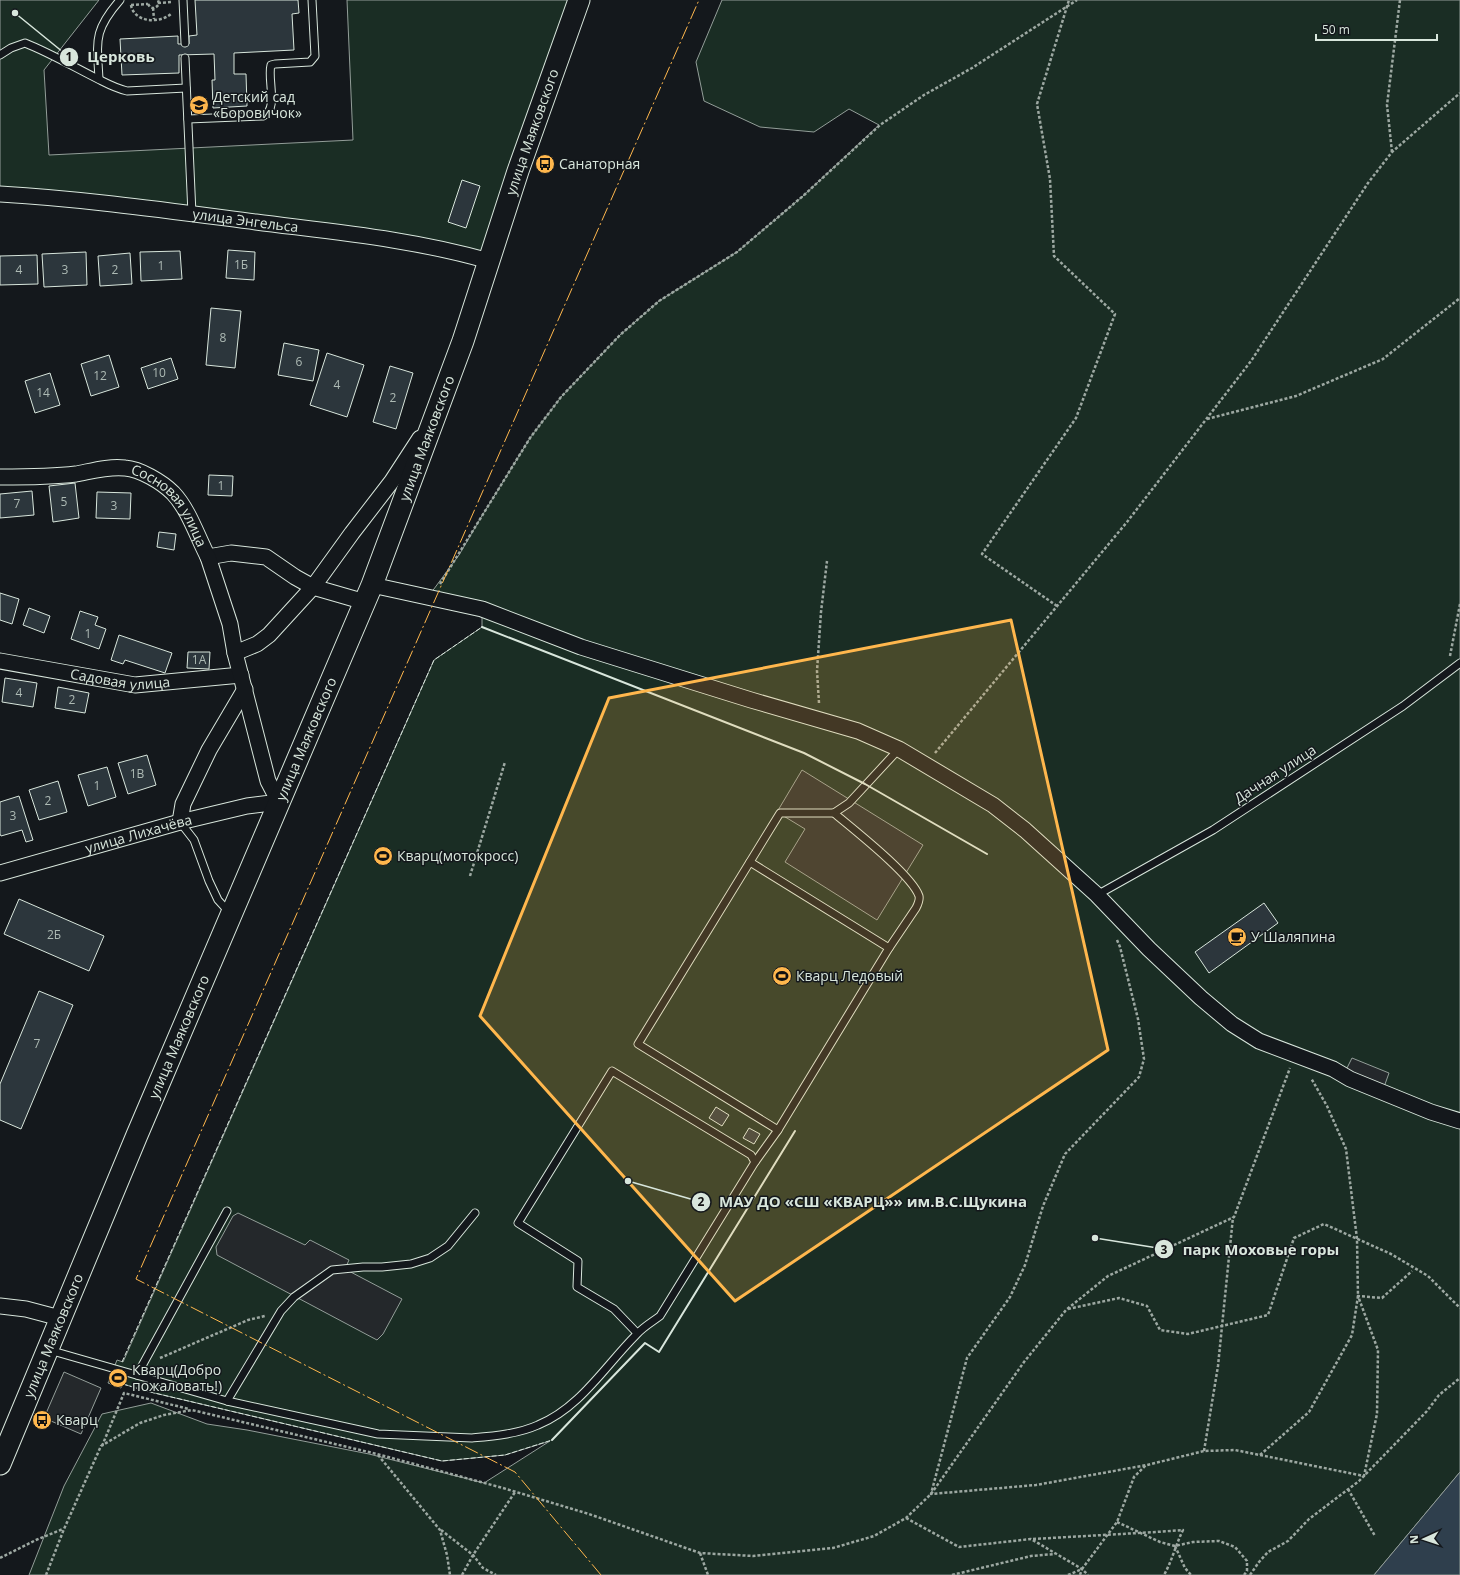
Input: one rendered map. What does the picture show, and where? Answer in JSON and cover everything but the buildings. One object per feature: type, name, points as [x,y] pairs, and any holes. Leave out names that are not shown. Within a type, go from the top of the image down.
[{"type":"main road","name":"улица Маяковского","points":[[0,1464],[60,1318],[368,594],[463,341],[518,171],[578,0]]},
{"type":"street","name":"улица Энгельса","points":[[0,194],[92,201],[384,238],[453,251],[489,261]]},
{"type":"street","points":[[235,653],[258,644],[269,635],[313,587],[352,533],[392,482],[436,414]]},
{"type":"street","name":"Сосновая улица","points":[[0,476],[26,477],[75,474],[102,469],[125,468],[146,474],[173,493],[186,512],[208,557],[231,553],[266,557],[295,577],[313,587],[368,594],[428,597],[482,609],[581,647],[858,731],[898,749],[993,805],[1025,830],[1098,895],[1149,949],[1201,998],[1232,1024],[1259,1042],[1332,1069],[1350,1079],[1432,1112],[1460,1121]]},
{"type":"street","points":[[208,557],[230,624],[235,653],[268,781],[279,802]]},
{"type":"street","name":"Садовая улица","points":[[0,661],[135,685],[243,682]]},
{"type":"street","points":[[180,822],[183,804],[243,682]]},
{"type":"street","name":"улица Лихачёва","points":[[0,873],[180,822],[247,806],[279,802]]},
{"type":"street","points":[[0,1306],[26,1309],[60,1318]]},
{"type":"lane","points":[[99,79],[98,35],[100,27],[111,10],[120,0]]},
{"type":"lane","points":[[183,0],[185,42]]},
{"type":"lane","points":[[188,119],[263,116],[268,113],[271,106],[270,71],[272,66],[275,64],[310,62],[315,56],[312,0]]},
{"type":"lane","points":[[0,55],[11,48],[26,43],[111,86],[127,91],[186,88]]},
{"type":"lane","points":[[185,58],[192,214]]},
{"type":"lane","name":"Дачная улица","points":[[1098,895],[1213,830],[1404,706],[1460,663]]},
{"type":"lane","points":[[778,1130],[638,1044],[780,814],[834,813],[849,803],[898,749]]},
{"type":"lane","points":[[47,1349],[227,1401],[378,1434],[472,1438],[538,1426],[555,1416],[585,1392],[637,1333],[660,1316],[755,1162],[778,1130],[889,948],[919,902],[919,896],[905,875],[834,813]]},
{"type":"lane","points":[[180,822],[194,840],[208,881],[218,900],[231,915]]},
{"type":"lane","points":[[750,862],[889,948]]},
{"type":"lane","points":[[637,1333],[614,1309],[577,1287],[578,1261],[518,1223],[612,1071],[751,1155],[755,1162]]},
{"type":"lane","points":[[138,1375],[227,1211]]},
{"type":"lane","points":[[227,1401],[281,1311],[294,1297],[332,1270],[411,1264],[430,1258],[448,1246],[475,1214]]},
{"type":"path","points":[[131,0],[133,13],[142,19],[167,17],[175,10]]},
{"type":"path","points":[[148,4],[149,0]]},
{"type":"path","points":[[153,8],[157,7],[159,4],[158,0]]},
{"type":"path","points":[[1057,606],[982,554],[1076,418],[1115,314],[1054,256],[1050,179],[1037,104],[1069,0]]},
{"type":"path","points":[[428,597],[444,581],[530,438],[561,397],[620,335],[659,301],[737,252],[803,196],[880,125],[924,95],[972,68],[1077,0]]},
{"type":"path","points":[[1392,152],[1387,105],[1400,0]]},
{"type":"path","points":[[131,5],[148,4],[153,8],[154,19]]},
{"type":"path","points":[[925,764],[1127,522],[1206,420],[1251,361],[1368,183],[1392,152],[1460,93]]},
{"type":"path","points":[[1206,420],[1296,396],[1383,359],[1460,298]]},
{"type":"path","points":[[820,720],[817,671],[820,612],[827,561]]},
{"type":"path","points":[[1446,674],[1460,604]]},
{"type":"path","points":[[470,876],[505,762]]},
{"type":"path","points":[[931,1494],[967,1358],[1013,1290],[1025,1265],[1043,1206],[1065,1154],[1139,1077],[1144,1059],[1138,1019],[1120,947],[1114,934]]},
{"type":"path","points":[[1204,1451],[1218,1366],[1234,1217],[1297,1057]]},
{"type":"path","points":[[1260,1455],[1309,1412],[1352,1335],[1358,1296],[1357,1239],[1346,1149],[1327,1106],[1297,1057]]},
{"type":"path","points":[[46,1575],[64,1529],[102,1446],[124,1393],[377,1454],[515,1492],[589,1514],[700,1553],[753,1556],[833,1548],[874,1536],[906,1518],[931,1494],[1024,1362],[1066,1310],[1108,1276],[1234,1217]]},
{"type":"path","points":[[1066,1310],[1119,1298],[1147,1306],[1160,1330],[1188,1334],[1268,1315],[1294,1238],[1324,1224],[1391,1254],[1428,1276],[1460,1308]]},
{"type":"path","points":[[1358,1296],[1382,1298],[1412,1271]]},
{"type":"path","points":[[1358,1296],[1378,1350],[1377,1414],[1364,1476]]},
{"type":"path","points":[[143,1366],[248,1320],[281,1311]]},
{"type":"path","points":[[1250,1575],[1268,1552],[1288,1542],[1309,1519],[1364,1476],[1427,1411],[1439,1395],[1460,1378]]},
{"type":"path","points":[[102,1446],[140,1423],[164,1415],[192,1410]]},
{"type":"path","points":[[931,1494],[1036,1485],[1147,1464],[1204,1451],[1235,1450],[1364,1476]]},
{"type":"path","points":[[377,1454],[440,1530],[473,1555],[483,1568],[496,1575]]},
{"type":"path","points":[[1080,1575],[1082,1568],[1117,1522],[1134,1477],[1147,1464]]},
{"type":"path","points":[[1348,1489],[1375,1536]]},
{"type":"path","points":[[462,1575],[473,1555],[515,1492]]},
{"type":"path","points":[[906,1518],[959,1547],[1031,1539],[1183,1530],[1175,1546],[1169,1568],[1164,1575]]},
{"type":"path","points":[[1117,1522],[1160,1542],[1175,1546],[1193,1542],[1219,1541],[1235,1547],[1247,1561],[1247,1571],[1244,1575]]},
{"type":"path","points":[[0,1558],[36,1540],[64,1529]]},
{"type":"path","points":[[440,1530],[447,1555],[450,1575]]},
{"type":"path","points":[[1031,1539],[1082,1568],[1088,1575]]},
{"type":"path","points":[[1175,1546],[1185,1568],[1191,1575]]},
{"type":"path","points":[[700,1553],[708,1575]]},
{"type":"path","points":[[952,1575],[1031,1556],[1056,1554]]},
{"type":"path","points":[[1068,1575],[1082,1568]]},
{"type":"highlighted area","points":[[1011,620],[1108,1050],[735,1301],[480,1016],[609,698]]},
{"type":"green space","points":[[0,0],[99,0],[44,70],[49,155],[353,140],[347,0],[579,0],[489,261],[453,251],[0,194]]},
{"type":"green space","points":[[722,0],[1460,0],[1460,1472],[1374,1575],[29,1575],[64,1486],[102,1414],[151,1403],[207,1424],[247,1430],[369,1454],[484,1483],[550,1441],[505,1455],[442,1461],[146,1391],[123,1384],[121,1388],[108,1383],[117,1360],[123,1362],[434,660],[482,627],[482,609],[428,597],[459,555],[530,438],[561,397],[620,335],[659,301],[737,252],[803,196],[879,125],[849,109],[814,132],[760,127],[704,101],[696,62]]},
{"type":"shaded area","points":[[802,770],[923,845],[877,920],[785,862],[805,829],[777,812]]},
{"type":"shaded area","points":[[1352,1058],[1389,1073],[1384,1087],[1346,1070]]},
{"type":"shaded area","points":[[238,1213],[305,1245],[310,1240],[349,1260],[345,1269],[402,1299],[383,1334],[377,1340],[217,1255],[216,1247],[233,1216]]},
{"type":"shaded area","points":[[64,1372],[101,1388],[81,1434],[44,1418]]},
{"type":"water","points":[[1460,1472],[1460,1575],[1374,1575]]},
{"type":"fence","points":[[122,1362],[434,660],[482,627]]},
{"type":"fence","points":[[123,1384],[146,1391],[442,1461],[505,1455],[552,1440]]},
{"type":"wall","points":[[482,627],[804,753],[865,784],[987,854]]},
{"type":"wall","points":[[552,1440],[645,1343],[659,1352],[795,1131]]},
{"type":"power","points":[[601,1575],[515,1472],[136,1279],[699,0]]},
{"type":"place","name":"Церковь","points":[[15,13]]},
{"type":"place","name":"Детский сад «Боровичок»","points":[[199,105]]},
{"type":"place","name":"Санаторная","points":[[545,164]]},
{"type":"place","name":"Кварц(мотокросс)","points":[[383,856]]},
{"type":"place","name":"У Шаляпина","points":[[1237,937]]},
{"type":"place","name":"Кварц Ледовый","points":[[782,976]]},
{"type":"place","name":"МАУ ДО «СШ «КВАРЦ»» им.В.С.Щукина","points":[[628,1181]]},
{"type":"place","name":"парк Моховые горы","points":[[1095,1238]]},
{"type":"place","name":"Кварц(Добро пожаловать!)","points":[[118,1378]]},
{"type":"place","name":"Кварц","points":[[42,1420]]}]
